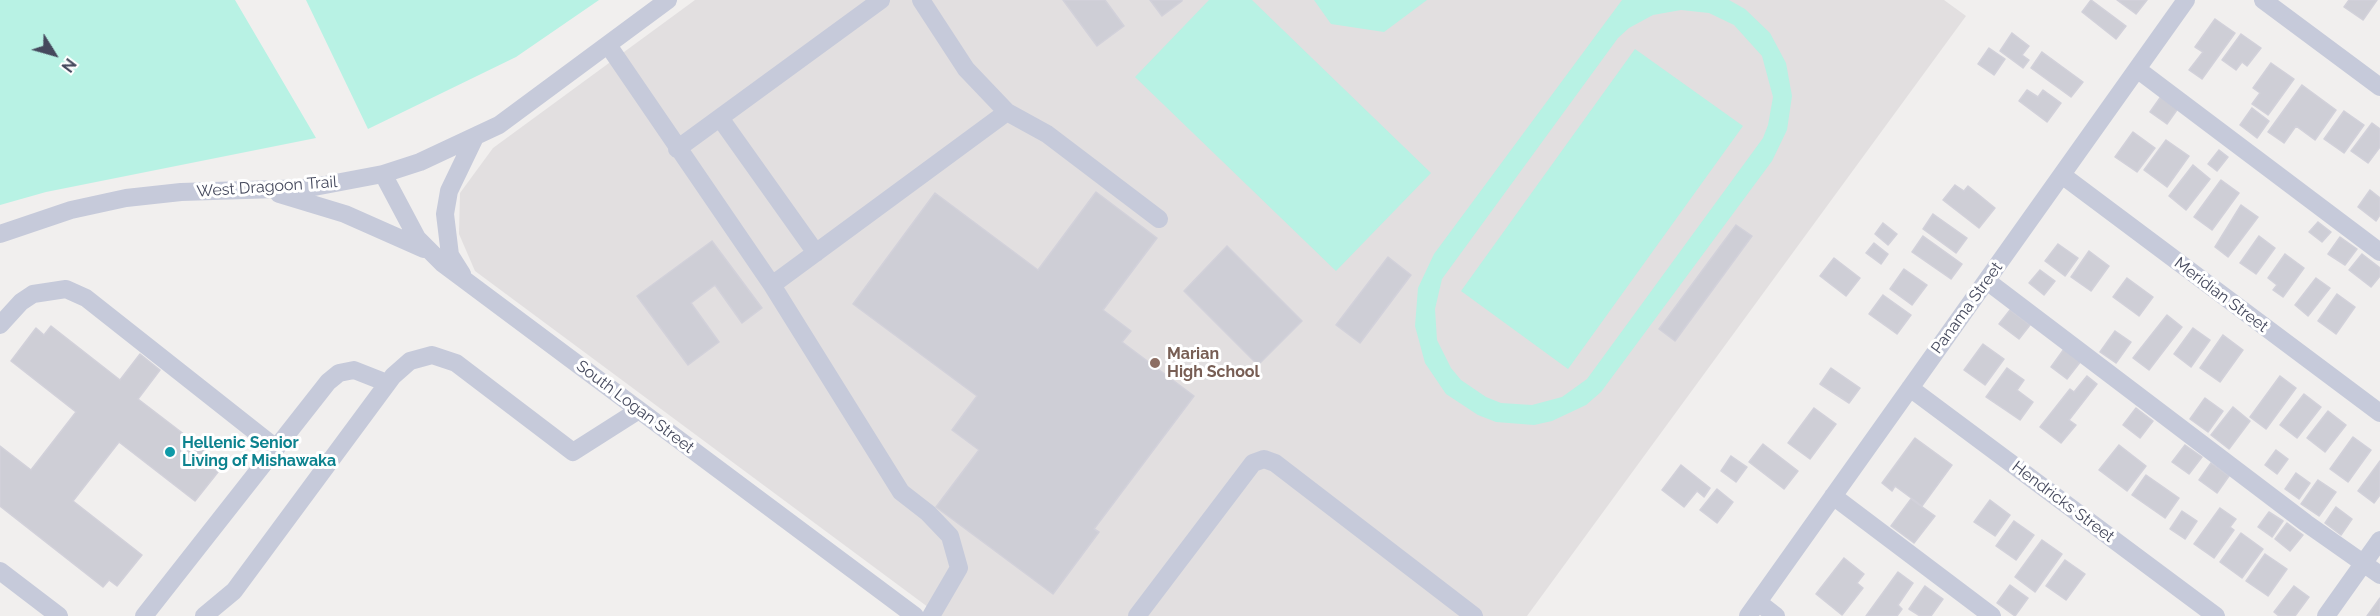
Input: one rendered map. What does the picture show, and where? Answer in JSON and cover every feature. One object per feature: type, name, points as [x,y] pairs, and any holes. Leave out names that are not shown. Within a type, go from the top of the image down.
[{"type":"street","name":"West Dragoon Trail","points":[[0,234],[72,210],[126,198],[181,192],[309,188],[383,174],[474,139],[499,125],[668,0]]},
{"type":"street","points":[[677,149],[881,0]]},
{"type":"street","points":[[921,0],[966,69],[1007,112],[1047,134],[1159,219]]},
{"type":"street","name":"Panama Street","points":[[1753,609],[2186,0]]},
{"type":"street","points":[[2263,0],[2380,87]]},
{"type":"street","points":[[608,45],[772,285],[901,492],[928,513],[950,536],[959,568],[931,616]]},
{"type":"street","points":[[2137,69],[2380,252]]},
{"type":"street","points":[[772,285],[1007,112]]},
{"type":"street","points":[[720,118],[816,253]]},
{"type":"street","points":[[466,280],[450,255],[445,214],[448,191],[474,139]]},
{"type":"street","name":"South Logan Street","points":[[383,174],[399,208],[428,251],[915,616]]},
{"type":"street","name":"Meridian Street","points":[[2062,176],[2380,413]]},
{"type":"street","points":[[266,190],[345,214],[428,251]]},
{"type":"street","points":[[1987,281],[2306,523],[2380,575]]},
{"type":"street","points":[[0,325],[33,294],[66,290],[86,298],[276,448]]},
{"type":"street","points":[[204,616],[234,591],[387,383],[410,361],[432,355],[456,363],[573,452],[639,410]]},
{"type":"street","points":[[144,616],[328,382],[339,373],[354,370],[387,383]]},
{"type":"street","name":"Hendricks Street","points":[[1910,388],[2217,616]]},
{"type":"street","points":[[1137,616],[1253,462],[1264,459],[1275,463],[1474,616]]},
{"type":"street","points":[[1833,496],[1992,616]]},
{"type":"street","points":[[2326,616],[2380,540]]},
{"type":"street","points":[[0,571],[58,616]]},
{"type":"street","points":[[1753,609],[1776,616]]},
{"type":"shaded area","name":"Marian High School","points":[[695,0],[1944,0],[1966,16],[1527,616],[940,616],[475,271],[459,234],[460,193],[493,148]]},
{"type":"green space","points":[[0,0],[235,0],[316,138],[46,192],[0,205]]},
{"type":"green space","points":[[306,0],[599,0],[516,57],[368,129]]},
{"type":"green space","points":[[1209,0],[1252,0],[1431,173],[1336,271],[1135,77]]},
{"type":"green space","points":[[1314,0],[1427,0],[1384,32],[1331,24]]},
{"type":"green space","points":[[1622,0],[1729,0],[1745,9],[1770,33],[1786,63],[1792,96],[1787,130],[1772,161],[1601,392],[1586,405],[1552,421],[1534,425],[1496,422],[1478,415],[1446,394],[1425,363],[1415,326],[1418,288],[1434,254]],"holes":[[[1681,10],[1709,13],[1734,25],[1762,56],[1773,97],[1763,138],[1587,379],[1562,397],[1532,405],[1501,403],[1486,397],[1461,380],[1451,368],[1437,340],[1435,309],[1442,279],[1618,38],[1629,28],[1653,15]]]},
{"type":"green space","points":[[1635,49],[1743,126],[1568,369],[1461,291]]},
{"type":"building","points":[[1063,0],[1105,0],[1124,26],[1097,46]]},
{"type":"building","points":[[1150,0],[1182,0],[1182,1],[1162,16]]},
{"type":"building","points":[[2091,0],[2126,26],[2116,39],[2082,12]]},
{"type":"building","points":[[2117,0],[2147,0],[2136,14]]},
{"type":"building","points":[[2349,0],[2377,0],[2363,20],[2344,7]]},
{"type":"building","points":[[2215,19],[2235,33],[2202,79],[2189,70],[2203,52],[2195,47]]},
{"type":"building","points":[[2012,33],[2029,46],[2022,55],[2029,60],[2023,68],[2000,51]]},
{"type":"building","points":[[2241,34],[2261,48],[2247,66],[2242,62],[2236,70],[2222,60]]},
{"type":"building","points":[[1989,48],[2005,59],[1994,75],[1978,64]]},
{"type":"building","points":[[2042,52],[2083,82],[2071,97],[2031,68]]},
{"type":"building","points":[[2271,63],[2294,79],[2268,115],[2252,104],[2260,93],[2253,88]]},
{"type":"building","points":[[2302,85],[2336,110],[2315,140],[2296,126],[2284,143],[2268,132]]},
{"type":"building","points":[[2027,90],[2038,97],[2043,90],[2061,103],[2047,122],[2019,101]]},
{"type":"building","points":[[2162,95],[2179,107],[2167,124],[2150,112]]},
{"type":"building","points":[[2252,108],[2269,121],[2257,138],[2240,125]]},
{"type":"building","points":[[2344,111],[2364,125],[2344,153],[2324,139]]},
{"type":"building","points":[[2372,123],[2380,129],[2380,147],[2368,163],[2351,151]]},
{"type":"building","points":[[2133,132],[2155,148],[2137,172],[2115,157]]},
{"type":"building","points":[[2166,140],[2189,156],[2167,187],[2144,170]]},
{"type":"building","points":[[2219,150],[2228,157],[2217,171],[2208,164]]},
{"type":"building","points":[[2193,165],[2210,179],[2186,210],[2169,196]]},
{"type":"building","points":[[2221,180],[2239,193],[2212,230],[2194,217]]},
{"type":"building","points":[[1955,185],[1964,191],[1968,186],[1995,208],[1979,228],[1943,200]]},
{"type":"building","points":[[2370,190],[2380,198],[2380,215],[2376,221],[2358,207]]},
{"type":"building","points":[[1096,192],[1157,238],[1103,310],[1131,331],[1122,342],[1194,396],[1094,529],[1099,532],[1053,594],[936,507],[979,450],[952,430],[977,396],[853,304],[935,193],[1038,270]]},
{"type":"building","points":[[2241,205],[2258,217],[2228,257],[2215,247]]},
{"type":"building","points":[[1933,214],[1967,238],[1956,253],[1923,229]]},
{"type":"building","points":[[2318,222],[2331,232],[2322,242],[2309,232]]},
{"type":"building","points":[[1883,223],[1897,234],[1888,245],[1875,234]]},
{"type":"building","points":[[1736,225],[1752,236],[1675,341],[1659,329]]},
{"type":"building","points":[[1923,236],[1962,264],[1951,279],[1912,252]]},
{"type":"building","points":[[2259,236],[2275,248],[2256,274],[2240,263]]},
{"type":"building","points":[[2340,237],[2357,249],[2345,265],[2328,254]]},
{"type":"building","points":[[712,241],[762,308],[742,323],[715,285],[691,303],[719,342],[688,365],[637,296]]},
{"type":"building","points":[[1874,243],[1888,254],[1881,264],[1866,253]]},
{"type":"building","points":[[2058,244],[2078,258],[2065,276],[2045,261]]},
{"type":"building","points":[[1227,246],[1302,321],[1258,365],[1184,291]]},
{"type":"building","points":[[2089,251],[2109,266],[2091,291],[2071,277]]},
{"type":"building","points":[[2285,254],[2304,268],[2283,297],[2273,290],[2277,285],[2268,278]]},
{"type":"building","points":[[2362,254],[2380,268],[2380,276],[2371,287],[2349,270]]},
{"type":"building","points":[[1388,257],[1411,275],[1360,343],[1336,325]]},
{"type":"building","points":[[1834,258],[1860,278],[1846,296],[1820,276]]},
{"type":"building","points":[[1904,269],[1927,285],[1912,305],[1890,289]]},
{"type":"building","points":[[2040,270],[2055,281],[2044,295],[2029,283]]},
{"type":"building","points":[[2127,278],[2153,297],[2139,316],[2113,297]]},
{"type":"building","points":[[2316,278],[2330,288],[2308,316],[2295,305]]},
{"type":"building","points":[[2337,294],[2355,307],[2336,334],[2318,321]]},
{"type":"building","points":[[1883,295],[1911,315],[1897,334],[1869,314]]},
{"type":"building","points":[[2010,310],[2030,325],[2019,339],[1999,324]]},
{"type":"building","points":[[2167,315],[2182,327],[2149,370],[2133,358]]},
{"type":"building","name":"Hellenic Senior Living of Mishawaka","points":[[51,326],[120,380],[140,354],[160,370],[138,399],[215,458],[210,465],[218,472],[195,501],[119,442],[73,501],[142,555],[117,586],[109,580],[103,587],[0,506],[0,446],[31,470],[76,412],[11,361],[36,328],[44,335]]},
{"type":"building","points":[[2193,328],[2210,340],[2191,367],[2174,354]]},
{"type":"building","points":[[2115,331],[2131,342],[2116,363],[2100,352]]},
{"type":"building","points":[[2223,335],[2243,350],[2220,382],[2200,368]]},
{"type":"building","points":[[1983,344],[2004,359],[1985,385],[1964,370]]},
{"type":"building","points":[[2064,349],[2081,361],[2067,379],[2051,367]]},
{"type":"building","points":[[1831,368],[1860,388],[1849,403],[1820,384]]},
{"type":"building","points":[[2007,368],[2024,380],[2017,390],[2033,402],[2020,420],[1986,397]]},
{"type":"building","points":[[2087,376],[2097,384],[2069,420],[2076,425],[2061,443],[2040,427],[2070,389],[2074,392]]},
{"type":"building","points":[[2280,376],[2296,388],[2266,429],[2250,417]]},
{"type":"building","points":[[2304,394],[2321,407],[2297,438],[2280,425]]},
{"type":"building","points":[[2205,398],[2223,411],[2208,432],[2190,419]]},
{"type":"building","points":[[2233,407],[2250,421],[2229,449],[2211,435]]},
{"type":"building","points":[[1814,408],[1836,424],[1810,459],[1788,443]]},
{"type":"building","points":[[2136,408],[2153,421],[2140,438],[2123,425]]},
{"type":"building","points":[[2328,411],[2346,425],[2325,452],[2307,438]]},
{"type":"building","points":[[2353,437],[2371,450],[2348,482],[2330,469]]},
{"type":"building","points":[[1915,438],[1952,465],[1922,506],[1895,486],[1892,491],[1882,483]]},
{"type":"building","points":[[1763,444],[1798,471],[1784,489],[1749,462]]},
{"type":"building","points":[[2119,445],[2146,466],[2127,491],[2099,470]]},
{"type":"building","points":[[2185,445],[2202,457],[2189,474],[2172,462]]},
{"type":"building","points":[[2276,450],[2288,459],[2277,474],[2265,465]]},
{"type":"building","points":[[1731,456],[1747,467],[1736,482],[1721,471]]},
{"type":"building","points":[[2380,461],[2380,495],[2374,503],[2358,491]]},
{"type":"building","points":[[2211,463],[2229,476],[2217,493],[2199,480]]},
{"type":"building","points":[[1681,465],[1710,488],[1704,497],[1697,491],[1684,507],[1662,490]]},
{"type":"building","points":[[2296,473],[2310,483],[2299,499],[2285,489]]},
{"type":"building","points":[[2146,475],[2179,498],[2165,518],[2132,495]]},
{"type":"building","points":[[2318,480],[2336,492],[2319,516],[2301,504]]},
{"type":"building","points":[[1717,489],[1733,502],[1717,523],[1700,510]]},
{"type":"building","points":[[1911,499],[1935,516],[1914,543],[1891,526]]},
{"type":"building","points":[[1990,500],[2010,515],[1995,536],[1974,522]]},
{"type":"building","points":[[2336,507],[2352,519],[2341,535],[2325,523]]},
{"type":"building","points":[[2220,508],[2236,519],[2230,527],[2234,530],[2214,558],[2194,544]]},
{"type":"building","points":[[2182,511],[2197,521],[2185,539],[2170,529]]},
{"type":"building","points":[[2269,512],[2283,521],[2272,537],[2258,527]]},
{"type":"building","points":[[2014,521],[2034,535],[2016,560],[1996,546]]},
{"type":"building","points":[[2287,523],[2303,535],[2290,551],[2275,539]]},
{"type":"building","points":[[2241,533],[2263,549],[2242,578],[2220,562]]},
{"type":"building","points":[[2042,540],[2062,554],[2035,592],[2015,577]]},
{"type":"building","points":[[2265,554],[2287,569],[2268,596],[2246,581]]},
{"type":"building","points":[[1844,558],[1864,574],[1857,583],[1863,588],[1842,615],[1816,594]]},
{"type":"building","points":[[2065,560],[2085,574],[2066,600],[2046,586]]},
{"type":"building","points":[[1898,572],[1913,583],[1898,605],[1902,609],[1897,616],[1866,616]]},
{"type":"building","points":[[2010,585],[2028,598],[2015,616],[1997,603]]},
{"type":"building","points":[[1925,586],[1943,599],[1931,616],[1920,616],[1909,609]]},
{"type":"building","points":[[2294,586],[2309,597],[2295,616],[2279,616],[2274,612]]},
{"type":"building","points":[[2380,598],[2380,616],[2367,616]]},
{"type":"place","name":"Marian High School","points":[[1155,363]]},
{"type":"place","name":"Hellenic Senior Living of Mishawaka","points":[[170,452]]}]
